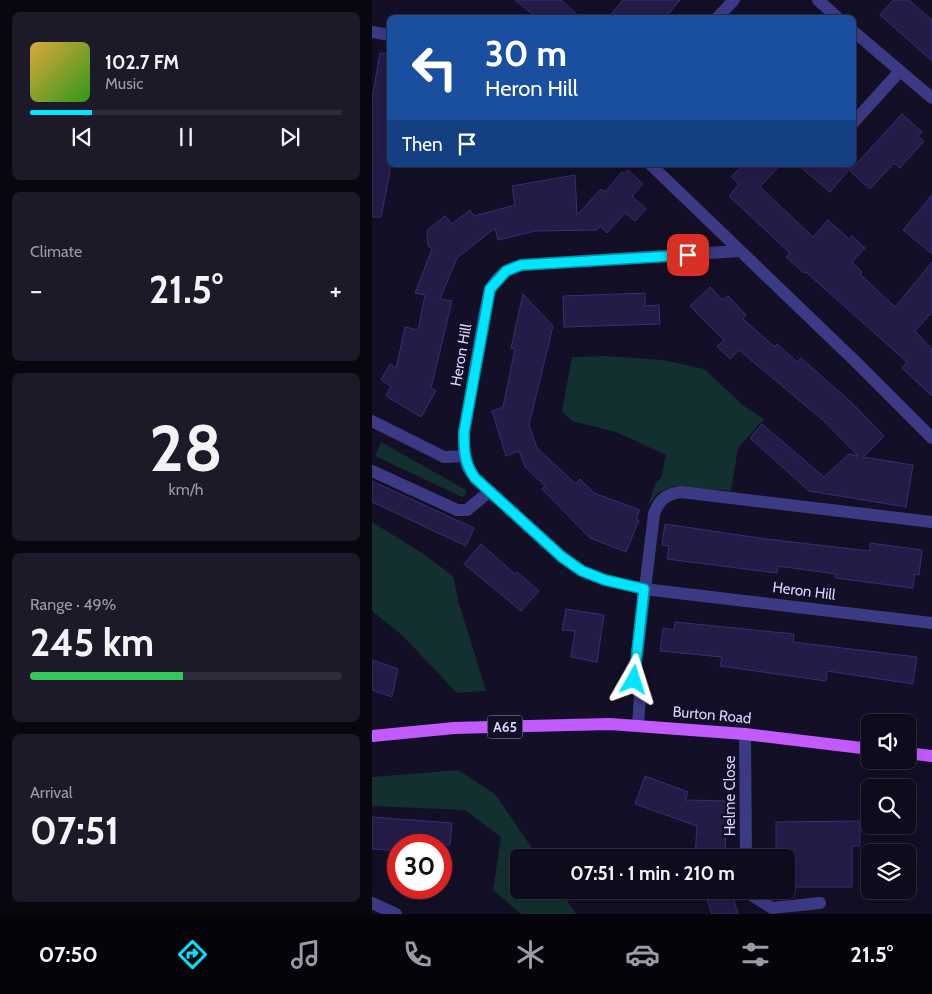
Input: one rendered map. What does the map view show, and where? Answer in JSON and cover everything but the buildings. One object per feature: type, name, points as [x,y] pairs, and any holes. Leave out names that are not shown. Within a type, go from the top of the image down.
[{"type":"main road","name":"Burton Road","points":[[372,736],[454,728],[638,725],[746,734],[861,748]]},
{"type":"main road","points":[[916,754],[932,756]]},
{"type":"street","points":[[720,15],[734,0]]},
{"type":"street","points":[[818,0],[835,15]]},
{"type":"street","points":[[372,32],[387,34]]},
{"type":"street","points":[[856,34],[932,98]]},
{"type":"street","points":[[856,120],[900,71]]},
{"type":"street","points":[[653,167],[858,364],[932,438]]},
{"type":"street","name":"Heron Hill","points":[[740,251],[521,265],[506,271],[490,289],[485,311],[464,432],[464,456],[468,468],[475,478],[562,557],[582,571],[605,580],[644,589],[932,623]]},
{"type":"street","points":[[372,421],[444,458],[464,456]]},
{"type":"street","points":[[372,471],[457,510],[467,510],[490,491]]},
{"type":"street","points":[[638,725],[640,696],[634,680],[644,589],[654,514],[658,504],[664,497],[681,492],[932,522]]},
{"type":"street","name":"Helme Close","points":[[746,734],[746,849]]},
{"type":"street","points":[[758,899],[772,908],[820,903]]},
{"type":"street","points":[[372,903],[396,914]]},
{"type":"green space","points":[[606,356],[663,360],[704,369],[745,407],[764,419],[738,448],[731,491],[674,486],[658,493],[648,505],[656,482],[661,478],[666,455],[616,432],[572,421],[562,411],[572,357]]},
{"type":"green space","points":[[381,442],[466,490],[466,494],[462,497],[375,456]]},
{"type":"green space","points":[[372,522],[422,553],[453,576],[458,600],[486,691],[457,693],[402,635],[372,611]]},
{"type":"green space","points":[[458,770],[495,794],[533,849],[510,849],[510,899],[566,899],[576,914],[521,914],[493,890],[501,837],[465,810],[372,806],[372,777]]},
{"type":"route","points":[[634,680],[644,589],[605,580],[582,571],[562,557],[475,478],[468,468],[464,456],[464,432],[490,289],[506,271],[521,265],[688,255]]}]
